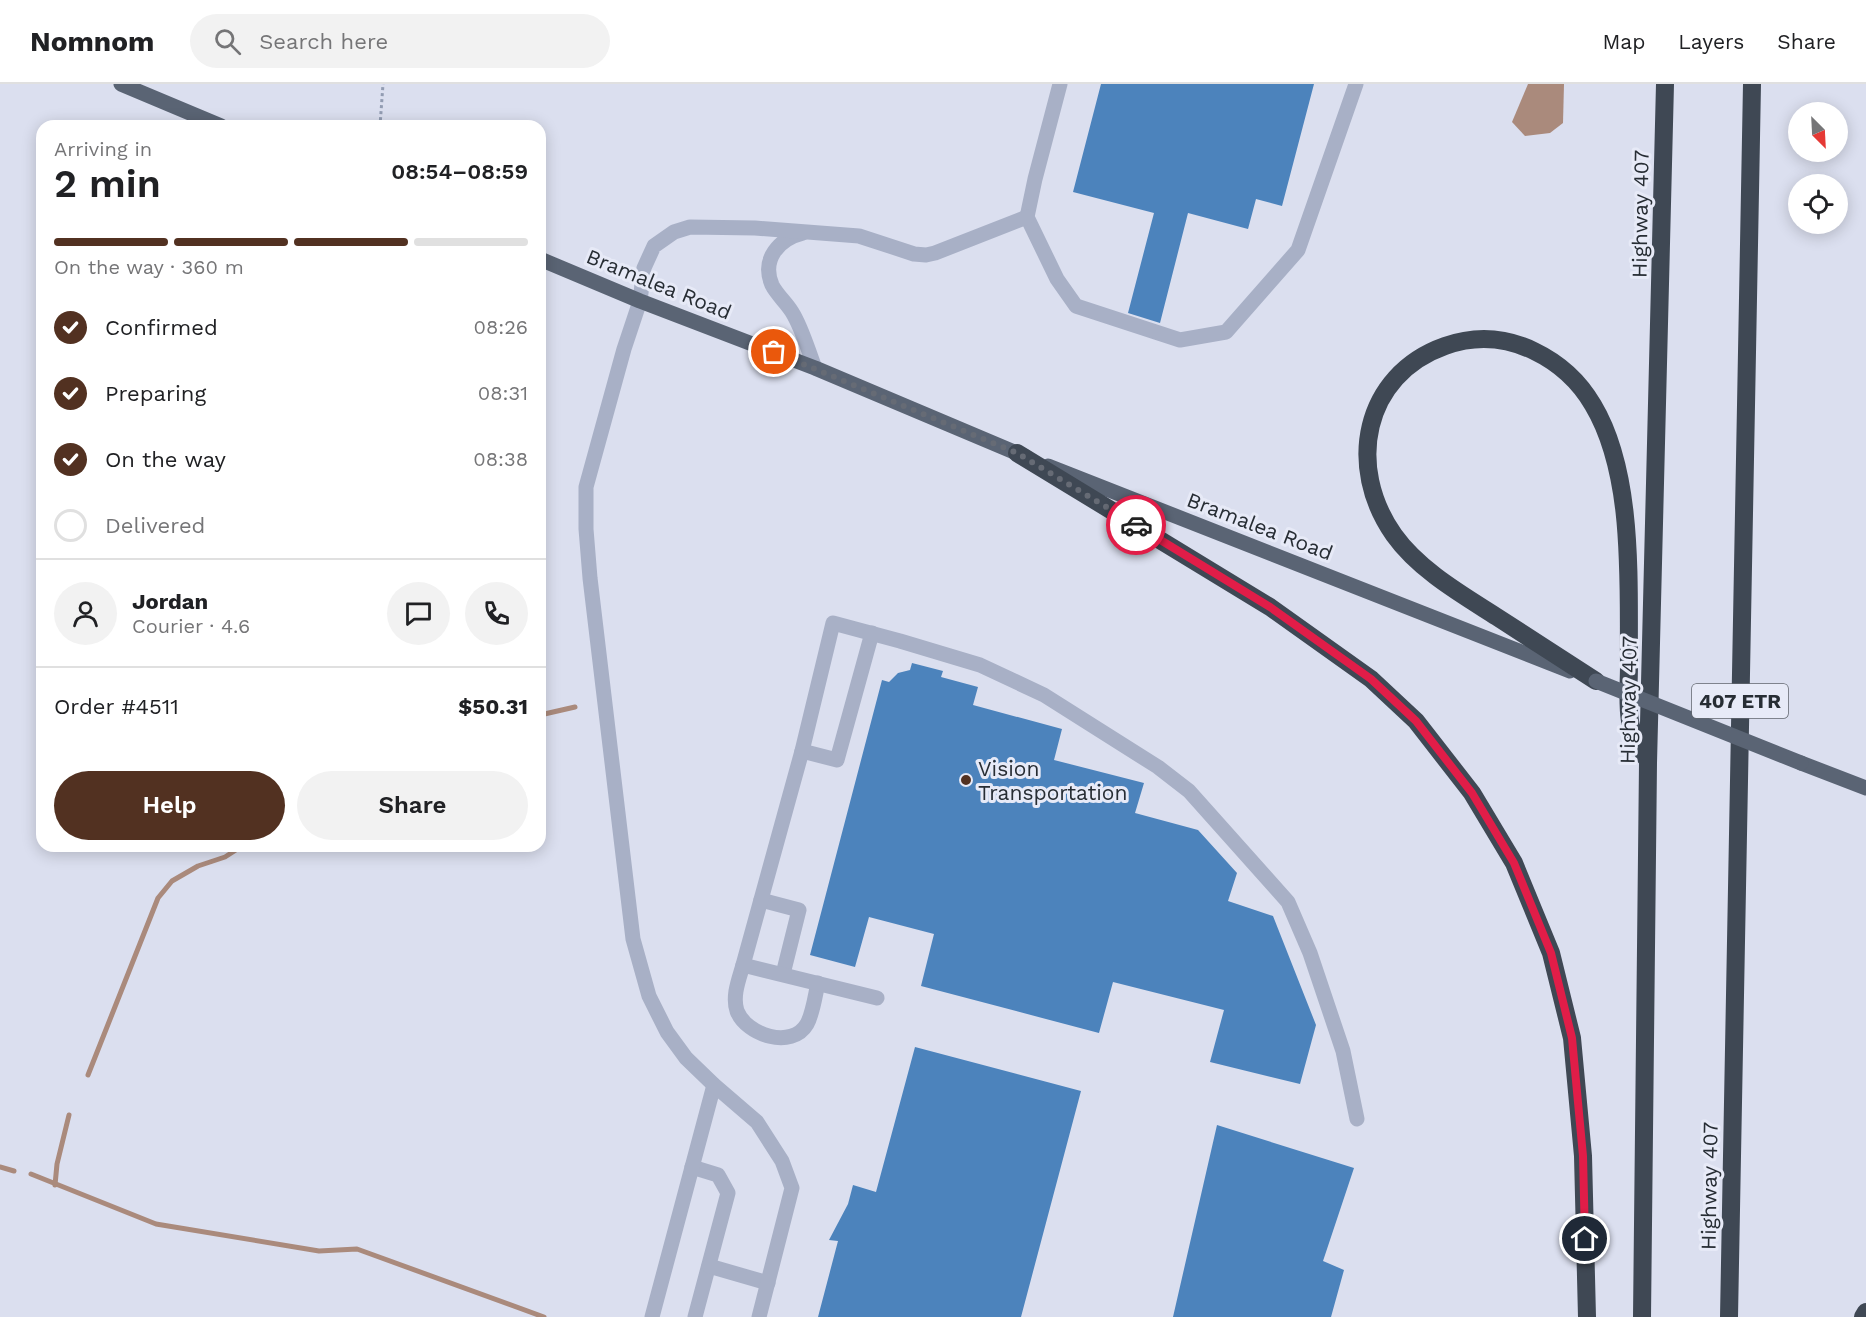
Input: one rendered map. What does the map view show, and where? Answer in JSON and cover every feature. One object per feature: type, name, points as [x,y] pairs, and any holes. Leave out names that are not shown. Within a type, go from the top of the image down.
[{"type":"highway","name":"Highway 407","points":[[1642,1317],[1648,763],[1665,84]]},
{"type":"highway","name":"Highway 407","points":[[1729,1317],[1752,84]]},
{"type":"highway","points":[[1596,681],[1470,600],[1420,563],[1393,534],[1378,507],[1367,467],[1367,444],[1373,417],[1380,399],[1402,371],[1422,356],[1450,345],[1478,338],[1499,339],[1520,344],[1557,364],[1574,379],[1603,424],[1611,445],[1622,492],[1627,556],[1630,723],[1648,763]]},
{"type":"highway","points":[[1017,453],[1270,607],[1371,679],[1416,721],[1472,793],[1514,863],[1551,953],[1572,1038],[1583,1156],[1587,1317]]},
{"type":"highway","points":[[1863,1317],[1866,1312]]},
{"type":"main road","points":[[121,84],[207,120]]},
{"type":"main road","name":"Bramalea Road","points":[[546,262],[640,301],[815,368],[1017,453],[1866,788]]},
{"type":"lane","points":[[1060,84],[1027,217],[1057,279],[1076,306],[1180,340],[1226,332],[1299,250],[1356,84]]},
{"type":"lane","points":[[759,1317],[792,1188],[782,1161],[757,1122],[686,1058],[668,1032],[649,996],[642,974],[633,939],[590,578],[586,530],[586,487],[624,349],[640,301],[644,268],[654,246],[674,232],[690,227],[755,228],[859,236],[914,254],[926,255],[1027,217]]},
{"type":"lane","points":[[814,232],[792,236],[782,243],[774,252],[769,275],[773,286],[792,312],[815,368]]},
{"type":"lane","points":[[818,983],[806,1025],[796,1035],[783,1038],[765,1034],[746,1025],[738,1013],[735,1002],[736,991],[802,751],[833,623],[980,665],[1044,695],[1158,766],[1189,791],[1288,902],[1310,953],[1342,1051],[1357,1119]]},
{"type":"lane","points":[[802,751],[837,760],[872,633]]},
{"type":"lane","points":[[760,900],[799,910],[783,974]]},
{"type":"lane","points":[[743,965],[877,998]]},
{"type":"lane","points":[[652,1317],[714,1085]]},
{"type":"lane","points":[[692,1167],[718,1175],[728,1193],[695,1317]]},
{"type":"lane","points":[[709,1266],[768,1283]]},
{"type":"path","points":[[380,120],[383,84]]},
{"type":"shaded area","points":[[1528,84],[1564,84],[1563,123],[1550,133],[1525,136],[1512,122]]},
{"type":"building","points":[[1101,84],[1314,84],[1282,206],[1256,199],[1248,229],[1188,213],[1160,323],[1128,313],[1154,213],[1073,192]]},
{"type":"building","points":[[912,663],[943,671],[941,677],[978,687],[973,705],[1062,729],[1054,760],[1144,783],[1135,813],[1198,830],[1237,873],[1228,901],[1273,916],[1316,1025],[1300,1084],[1210,1062],[1224,1010],[1113,982],[1099,1033],[921,986],[934,934],[869,917],[855,967],[810,955],[882,680],[889,682],[898,673],[910,670]]},
{"type":"building","points":[[915,1047],[1081,1091],[1021,1317],[818,1317],[838,1241],[829,1240],[848,1204],[853,1185],[876,1192]]},
{"type":"building","points":[[1217,1125],[1354,1168],[1323,1261],[1344,1270],[1331,1317],[1173,1317]]},
{"type":"waterway","points":[[546,714],[575,707]]},
{"type":"waterway","points":[[88,1075],[158,898],[172,881],[198,866],[233,852]]},
{"type":"waterway","points":[[55,1185],[57,1164],[69,1115]]},
{"type":"waterway","points":[[0,1167],[14,1171]]},
{"type":"waterway","points":[[31,1174],[156,1224],[319,1251],[357,1249],[544,1317]]},
{"type":"way so far","points":[[774,352],[1017,453],[1136,525]]},
{"type":"place","name":"Vision Transportation","points":[[966,780]]},
{"type":"route","points":[[1136,525],[1270,607],[1371,679],[1416,721],[1472,793],[1514,863],[1551,953],[1572,1038],[1583,1156],[1585,1239]]}]
